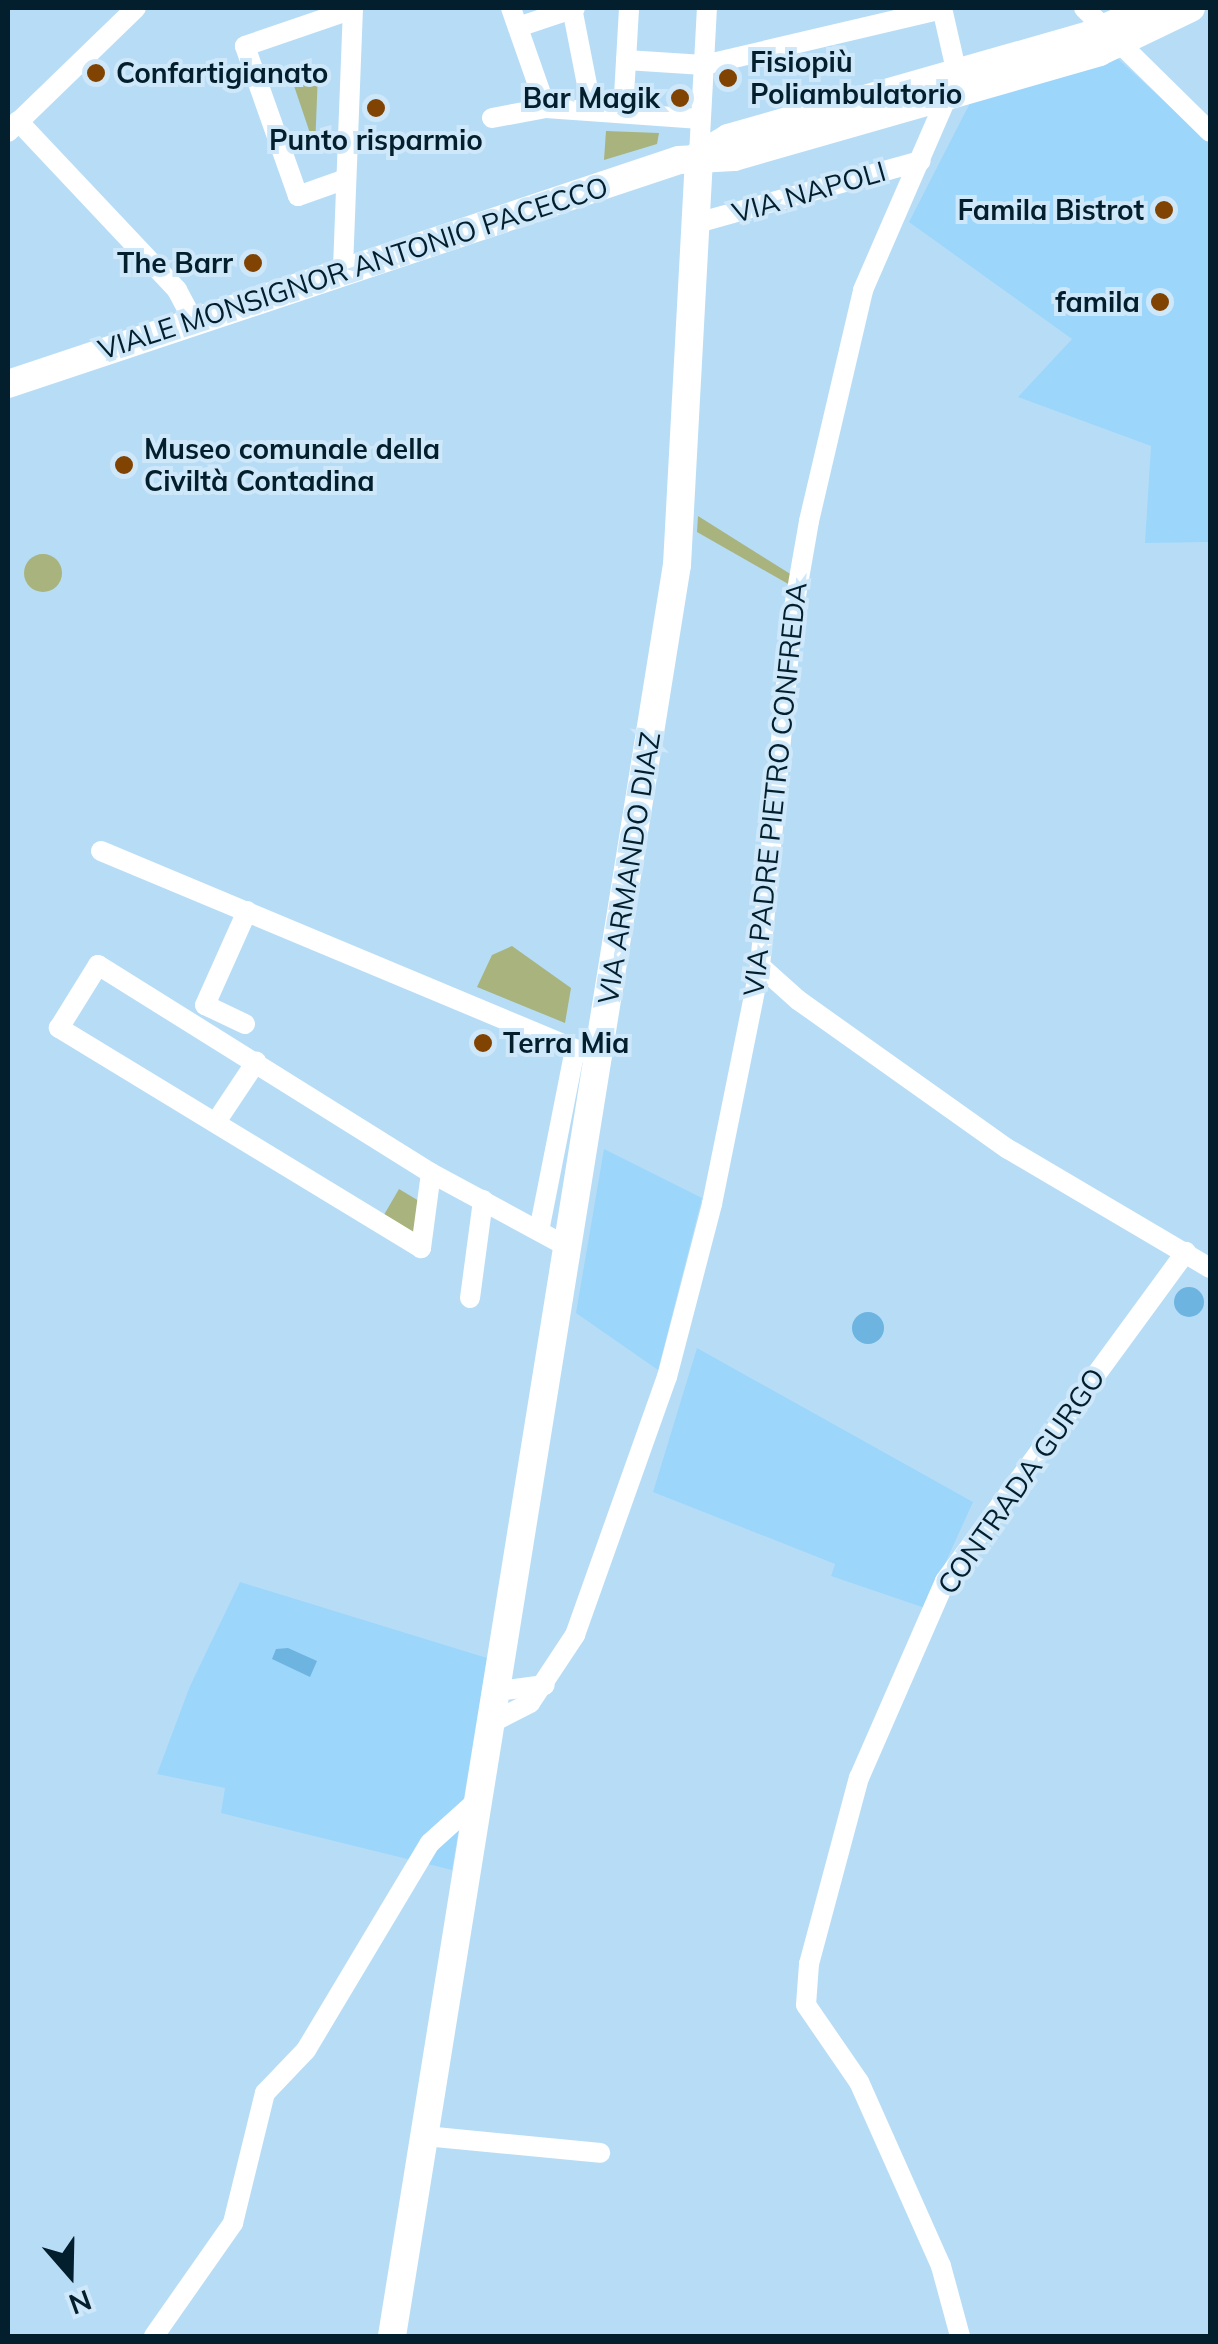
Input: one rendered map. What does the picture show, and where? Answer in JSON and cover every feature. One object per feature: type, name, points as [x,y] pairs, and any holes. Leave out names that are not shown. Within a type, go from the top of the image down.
[{"type":"main road","points":[[1113,36],[1149,8]]},
{"type":"main road","points":[[1113,36],[1191,8]]},
{"type":"main road","name":"VIALE MONSIGNOR ANTONIO PACECCO","points":[[8,384],[343,268],[700,155],[734,157],[1113,36]]},
{"type":"main road","name":"VIA ARMANDO DIAZ","points":[[392,2336],[568,1248],[587,1054],[677,566],[700,155]]},
{"type":"street","points":[[136,8],[13,126],[177,290],[194,320]]},
{"type":"street","points":[[343,268],[353,8],[245,46],[298,196],[346,180]]},
{"type":"street","points":[[546,108],[514,17],[573,8],[592,110]]},
{"type":"street","points":[[623,112],[629,8]]},
{"type":"street","name":"VIA ARMANDO DIAZ","points":[[700,155],[710,8]]},
{"type":"street","points":[[626,60],[704,65],[942,8],[954,86]]},
{"type":"street","points":[[1084,8],[1210,132]]},
{"type":"street","name":"VIA PADRE PIETRO CONFREDA","points":[[493,1722],[518,1712],[545,1685],[585,1611],[667,1376],[712,1204],[760,966],[802,553],[863,290],[954,86]]},
{"type":"street","points":[[492,118],[546,108],[701,119]]},
{"type":"street","name":"VIA NAPOLI","points":[[697,224],[921,161]]},
{"type":"street","points":[[101,851],[587,1054],[539,1231]]},
{"type":"street","points":[[245,1024],[205,1005],[247,911]]},
{"type":"street","points":[[431,1173],[420,1248],[218,1119],[59,1028],[98,965],[431,1173],[568,1248]]},
{"type":"street","points":[[760,966],[1008,1149],[1210,1268]]},
{"type":"street","points":[[218,1119],[256,1062]]},
{"type":"street","points":[[470,1298],[483,1200]]},
{"type":"street","name":"CONTRADA GURGO","points":[[960,2336],[941,2266],[859,2082],[806,2005],[809,1964],[859,1778],[945,1581],[1186,1252]]},
{"type":"street","points":[[498,1691],[545,1685]]},
{"type":"street","points":[[154,2336],[233,2223],[266,2093],[306,2050],[430,1844],[480,1798]]},
{"type":"street","points":[[425,2136],[600,2152]]},
{"type":"shaded area","points":[[1115,56],[1210,143],[1210,542],[1145,543],[1151,446],[1018,397],[1072,339],[909,222],[972,99]]},
{"type":"shaded area","points":[[604,1149],[702,1198],[658,1370],[576,1313]]},
{"type":"shaded area","points":[[1189,1287],[1203,1296],[1204,1302],[1195,1316],[1189,1317],[1175,1308],[1174,1302],[1183,1288]]},
{"type":"shaded area","points":[[868,1312],[879,1317],[884,1328],[879,1339],[868,1344],[857,1339],[852,1328],[857,1317]]},
{"type":"shaded area","points":[[697,1348],[973,1502],[925,1608],[831,1576],[835,1564],[653,1492]]},
{"type":"shaded area","points":[[240,1582],[487,1658],[452,1870],[221,1813],[225,1788],[157,1774],[190,1686]]},
{"type":"shaded area","points":[[288,1648],[317,1661],[310,1677],[272,1659],[276,1649]]},
{"type":"green space","points":[[306,65],[318,73],[315,148],[289,71]]},
{"type":"green space","points":[[606,131],[659,133],[657,144],[604,160]]},
{"type":"green space","points":[[698,516],[792,575],[790,585],[697,532]]},
{"type":"green space","points":[[43,554],[56,560],[62,573],[56,586],[43,592],[30,586],[24,573],[30,560]]},
{"type":"green space","points":[[512,946],[571,988],[565,1023],[477,987],[492,955]]},
{"type":"green space","points":[[399,1189],[419,1201],[415,1235],[381,1220]]},
{"type":"place","name":"Confartigianato","points":[[96,73]]},
{"type":"place","name":"Fisiopiù Poliambulatorio","points":[[728,78]]},
{"type":"place","name":"Bar Magik","points":[[680,98]]},
{"type":"place","name":"Punto risparmio","points":[[376,108]]},
{"type":"place","name":"Famila Bistrot","points":[[1164,210]]},
{"type":"place","name":"The Barr","points":[[253,263]]},
{"type":"place","name":"famila","points":[[1160,302]]},
{"type":"place","name":"Museo comunale della Civiltà Contadina","points":[[124,465]]},
{"type":"place","name":"Terra Mia","points":[[483,1043]]}]
